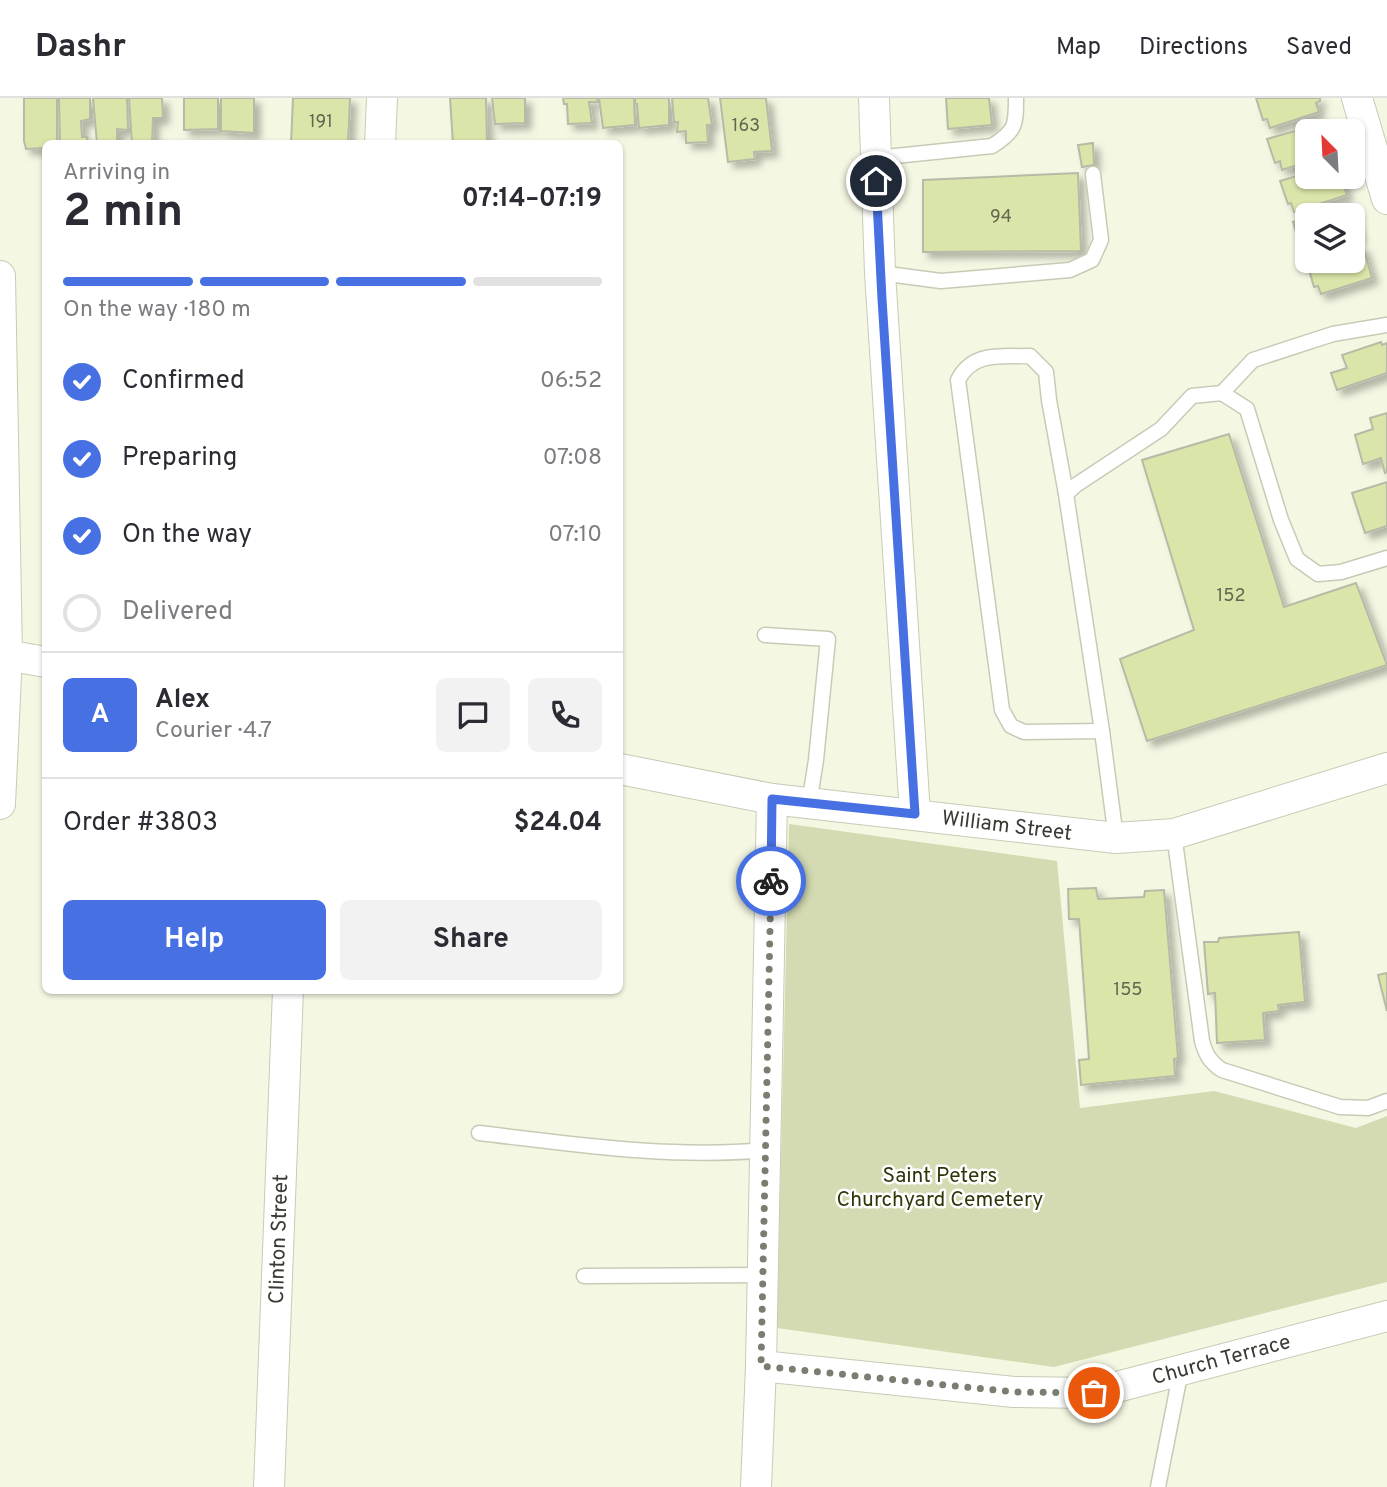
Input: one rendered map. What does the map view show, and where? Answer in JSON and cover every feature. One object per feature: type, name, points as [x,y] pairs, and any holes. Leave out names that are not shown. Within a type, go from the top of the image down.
[{"type":"street","points":[[380,140],[382,98]]},
{"type":"street","points":[[874,98],[880,273],[915,814]]},
{"type":"street","points":[[1357,98],[1387,199]]},
{"type":"street","points":[[0,276],[4,654],[0,804]]},
{"type":"street","points":[[4,654],[42,662]]},
{"type":"street","name":"William Street","points":[[623,770],[772,799],[1116,838],[1174,834],[1387,768]]},
{"type":"street","points":[[756,1487],[761,1366],[772,799]]},
{"type":"street","name":"Clinton Street","points":[[269,1487],[288,994]]},
{"type":"street","name":"Church Terrace","points":[[761,1366],[1014,1392],[1094,1393],[1387,1316]]},
{"type":"lane","points":[[876,158],[992,146],[1008,136],[1016,123],[1016,98]]},
{"type":"lane","points":[[880,273],[941,281],[1070,270],[1092,260],[1101,240],[1093,174]]},
{"type":"lane","points":[[1066,495],[1076,485],[1161,429],[1192,397],[1222,393],[1253,360],[1333,334],[1387,325]]},
{"type":"lane","points":[[1102,731],[1024,732],[1011,726],[1002,710],[958,380],[965,367],[982,358],[1030,356],[1046,372],[1102,731],[1116,838]]},
{"type":"lane","points":[[1222,393],[1247,409],[1281,520],[1297,559],[1318,574],[1341,572],[1387,558]]},
{"type":"lane","points":[[765,635],[828,639],[809,804]]},
{"type":"lane","points":[[1174,834],[1206,1055],[1222,1070],[1340,1107],[1368,1108],[1387,1101]]},
{"type":"lane","points":[[479,1133],[633,1151],[720,1154],[765,1150]]},
{"type":"lane","points":[[584,1276],[763,1275]]},
{"type":"lane","points":[[1158,1487],[1181,1369]]},
{"type":"green space","name":"Saint Peters Churchyard Cemetery","points":[[789,824],[1057,861],[1080,1108],[1214,1091],[1356,1128],[1387,1116],[1387,1282],[1054,1367],[777,1328]]},
{"type":"building","points":[[24,98],[57,98],[57,140],[42,140],[42,148],[26,149]]},
{"type":"building","points":[[59,98],[90,98],[90,119],[81,121],[82,137],[87,137],[87,140],[60,140]]},
{"type":"building","points":[[93,98],[127,98],[128,130],[117,129],[117,140],[97,140]]},
{"type":"building","points":[[129,98],[162,98],[163,118],[153,118],[152,140],[132,140]]},
{"type":"building","points":[[184,98],[218,98],[218,129],[184,130]]},
{"type":"building","points":[[221,98],[254,98],[254,133],[221,131]]},
{"type":"building","points":[[293,98],[350,98],[348,140],[291,140]]},
{"type":"building","points":[[450,98],[486,98],[487,140],[453,140]]},
{"type":"building","points":[[492,98],[525,98],[525,123],[495,124]]},
{"type":"building","points":[[563,98],[597,98],[598,102],[589,102],[592,123],[568,124],[567,104],[564,104]]},
{"type":"building","points":[[599,98],[634,98],[635,125],[603,128]]},
{"type":"building","points":[[635,98],[669,98],[669,125],[639,128]]},
{"type":"building","points":[[672,98],[708,98],[712,125],[707,125],[708,142],[686,143],[686,131],[677,132],[678,122],[674,122]]},
{"type":"building","points":[[720,98],[766,98],[772,151],[754,152],[755,159],[728,162]]},
{"type":"building","points":[[946,98],[989,98],[992,125],[948,129]]},
{"type":"building","points":[[1256,98],[1320,98],[1316,103],[1319,112],[1270,128],[1267,119],[1263,120]]},
{"type":"building","points":[[1295,131],[1295,166],[1282,170],[1280,161],[1275,163],[1267,139]]},
{"type":"building","points":[[1093,143],[1094,165],[1082,167],[1078,145]]},
{"type":"building","points":[[1078,173],[1081,251],[923,252],[923,180]]},
{"type":"building","points":[[1295,177],[1295,189],[1345,189],[1347,195],[1322,203],[1295,203],[1294,212],[1291,203],[1288,204],[1280,181]]},
{"type":"building","points":[[1365,253],[1372,278],[1321,294],[1318,286],[1314,287],[1310,273],[1365,273]]},
{"type":"building","points":[[1381,342],[1382,345],[1387,343],[1387,373],[1337,390],[1331,373],[1347,368],[1342,355]]},
{"type":"building","points":[[1387,413],[1385,473],[1381,458],[1363,464],[1355,435],[1373,429],[1370,418]]},
{"type":"building","points":[[1229,434],[1284,607],[1356,583],[1387,665],[1147,741],[1120,659],[1194,630],[1142,460]]},
{"type":"building","points":[[1387,482],[1387,526],[1365,533],[1352,493]]},
{"type":"building","points":[[1096,888],[1098,899],[1144,897],[1145,891],[1164,890],[1178,1058],[1174,1059],[1175,1076],[1081,1085],[1079,1060],[1089,1059],[1079,919],[1069,919],[1068,889]]},
{"type":"building","points":[[1299,932],[1305,1002],[1278,1005],[1279,1011],[1263,1013],[1265,1040],[1217,1043],[1215,993],[1208,994],[1204,942],[1218,942],[1219,938]]},
{"type":"building","points":[[1387,973],[1387,1011],[1378,975]]},
{"type":"way so far","points":[[771,881],[761,1366],[1014,1392],[1094,1393]]},
{"type":"route","points":[[771,881],[772,799],[915,814],[876,181]]}]
